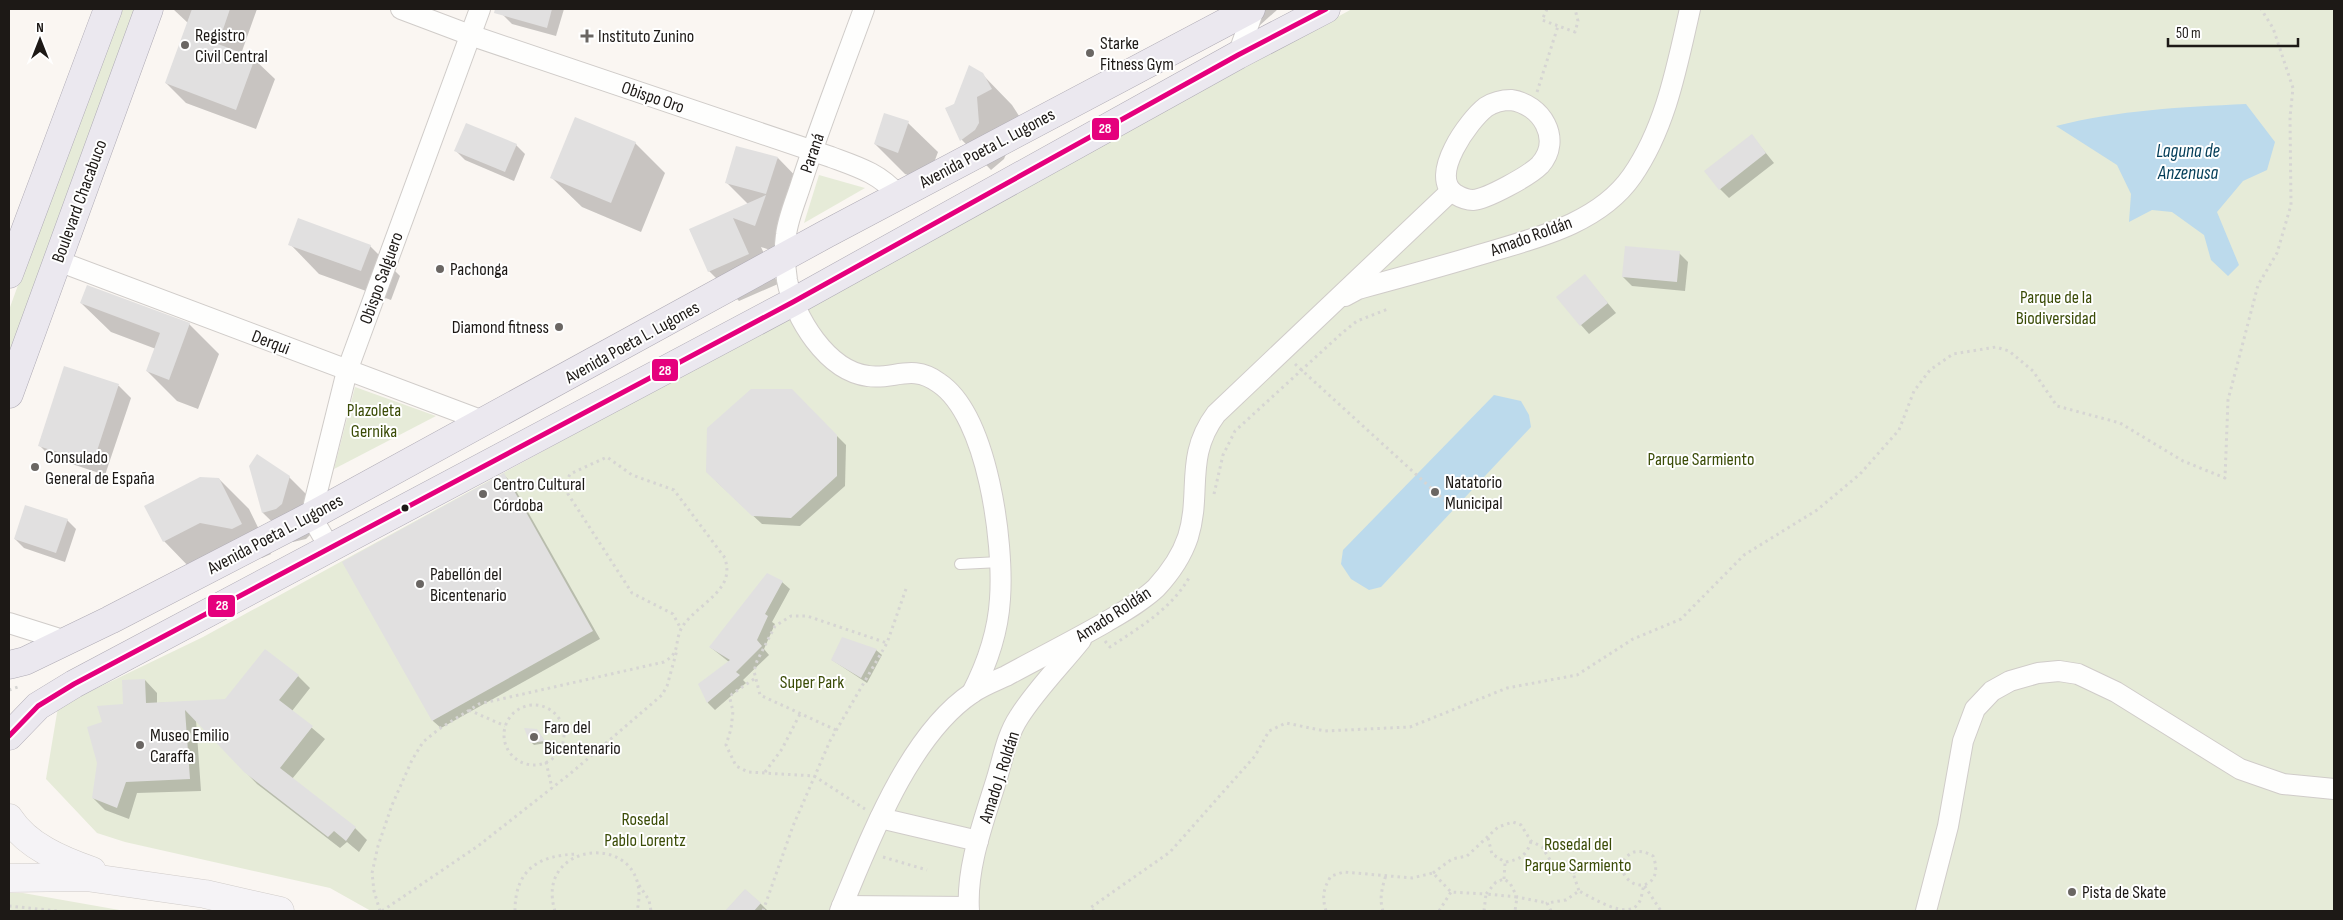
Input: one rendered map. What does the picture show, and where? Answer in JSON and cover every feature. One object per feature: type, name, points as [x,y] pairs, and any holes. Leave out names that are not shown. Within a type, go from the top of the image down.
[{"type":"main road","points":[[9,274],[108,9]]},
{"type":"main road","name":"Boulevard Chacabuco","points":[[9,394],[149,9]]},
{"type":"main road","name":"Avenida Poeta L. Lugones","points":[[9,665],[25,661],[66,641],[311,516],[898,195],[1252,9]]},
{"type":"main road","points":[[9,736],[38,706],[56,694],[794,302],[1238,55],[1326,9]]},
{"type":"main road","points":[[9,818],[22,835],[40,848],[82,868],[124,883]]},
{"type":"main road","points":[[9,878],[70,877],[124,883],[205,894],[280,911]]},
{"type":"street","name":"Obispo Oro","points":[[401,9],[470,35],[872,173],[886,182],[898,195]]},
{"type":"street","name":"Obispo Salguero","points":[[311,516],[347,371],[480,9]]},
{"type":"street","name":"Paraná","points":[[864,9],[812,151],[786,234],[787,280],[794,302],[816,341],[827,356],[841,367],[867,376],[906,372],[922,374],[938,382],[954,395],[964,409],[990,483],[997,516],[1000,562],[1000,599],[996,628],[982,674],[972,693]]},
{"type":"street","points":[[1238,55],[1252,9]]},
{"type":"street","name":"Amado Roldán","points":[[1334,302],[1358,289],[1540,236],[1572,223],[1616,194],[1631,177],[1646,152],[1668,100],[1690,9]]},
{"type":"street","points":[[1511,100],[1529,105],[1540,114],[1547,126],[1549,140],[1546,154],[1539,166],[1510,184],[1481,198],[1463,198],[1451,191],[1445,178],[1446,164],[1474,120],[1485,108],[1497,102],[1511,100]]},
{"type":"street","name":"Amado Roldán","points":[[972,693],[1134,606],[1156,588],[1174,563],[1188,537],[1192,517],[1195,462],[1205,428],[1216,414],[1451,191]]},
{"type":"street","name":"Derqui","points":[[58,261],[486,422]]},
{"type":"street","points":[[311,516],[330,550]]},
{"type":"street","points":[[9,623],[66,641]]},
{"type":"street","name":"Amado J. Roldán","points":[[968,909],[968,889],[978,841],[1010,734],[1019,717],[1090,631]]},
{"type":"street","points":[[1926,911],[1948,826],[1963,741],[1975,709],[1992,691],[2010,681],[2038,673],[2059,671],[2078,674],[2116,692],[2240,769],[2283,784],[2334,788]]},
{"type":"street","points":[[968,909],[841,908],[880,818],[918,751],[946,715],[972,693]]},
{"type":"street","points":[[880,818],[978,841]]},
{"type":"lane","points":[[960,564],[1000,562]]},
{"type":"path","points":[[1547,9],[1542,20],[1575,32],[1578,21],[1575,9]]},
{"type":"path","points":[[1094,911],[1090,908],[1170,852],[1255,756],[1269,731],[1286,723],[1325,731],[1410,727],[1508,688],[1577,675],[1633,640],[1681,619],[1744,555],[1817,510],[1860,474],[1899,430],[1914,391],[1930,370],[1953,354],[1996,347],[2010,351],[2033,371],[2057,406],[2120,423],[2183,461],[2225,478],[2230,392],[2258,285],[2277,252],[2291,205],[2290,117],[2293,88],[2273,28],[2261,9]]},
{"type":"path","points":[[1537,92],[1558,26]]},
{"type":"path","points":[[1213,500],[1223,455],[1236,432],[1301,370],[1357,321],[1388,309]]},
{"type":"path","points":[[1281,352],[1454,509]]},
{"type":"path","points":[[678,648],[664,662],[496,698],[478,704],[439,729],[423,742],[412,760],[392,805],[378,846],[372,873],[374,891],[381,911],[478,846],[552,789],[662,695],[668,686],[678,648],[681,629],[725,582],[728,570],[725,558],[674,490],[632,475],[607,456],[570,474],[566,483],[568,494],[632,593],[673,614],[681,629]]},
{"type":"path","points":[[1090,631],[1110,647],[1166,609],[1181,592],[1193,572]]},
{"type":"path","points":[[763,911],[792,826],[814,776],[836,730],[887,643],[907,586]]},
{"type":"path","points":[[836,730],[760,695],[754,679],[754,672],[757,661],[775,626],[790,616],[807,616],[887,643]]},
{"type":"path","points":[[754,679],[732,694],[730,699],[733,711],[731,729],[726,745],[736,766],[748,772],[814,776],[880,818]]},
{"type":"path","points":[[537,705],[552,710],[563,725],[564,735],[558,753],[546,762],[534,765],[515,759],[508,751],[504,742],[505,726],[513,713],[522,707],[537,705]]},
{"type":"path","points":[[469,710],[505,726]]},
{"type":"path","points":[[764,773],[782,749],[800,714]]},
{"type":"path","points":[[546,762],[552,789]]},
{"type":"path","points":[[1326,911],[1322,897],[1325,886],[1331,876],[1344,872],[1412,878],[1433,872],[1452,859],[1468,856],[1498,827],[1513,822],[1520,825],[1531,840],[1542,848],[1552,863],[1573,873],[1579,891],[1615,909],[1622,911],[1633,909],[1639,903],[1644,885]]},
{"type":"path","points":[[1488,838],[1492,854],[1506,862],[1523,857],[1529,850],[1531,840]]},
{"type":"path","points":[[1643,850],[1654,856],[1657,866],[1656,875],[1651,882],[1644,885],[1635,884],[1626,879],[1621,866],[1625,857],[1632,851],[1643,850]]},
{"type":"path","points":[[515,911],[518,884],[529,868],[545,858],[563,854],[595,852],[609,854],[622,860],[632,870],[649,900],[651,911]]},
{"type":"path","points":[[555,911],[552,901],[552,887],[558,873],[568,862],[580,854]]},
{"type":"path","points":[[882,856],[927,870]]},
{"type":"path","points":[[1573,873],[1585,864],[1599,861],[1621,866]]},
{"type":"path","points":[[1504,880],[1506,862]]},
{"type":"path","points":[[1433,872],[1451,892],[1517,897],[1547,903],[1566,900],[1579,891]]},
{"type":"path","points":[[1383,911],[1381,904],[1382,890],[1386,875]]},
{"type":"path","points":[[1484,911],[1486,894],[1496,882],[1504,880],[1510,883],[1517,897],[1516,911]]},
{"type":"path","points":[[637,911],[640,897],[638,883]]},
{"type":"path","points":[[1644,885],[1661,911]]},
{"type":"path","points":[[1439,911],[1451,892]]},
{"type":"path","points":[[1547,903],[1551,911]]},
{"type":"path","points":[[9,906],[58,911]]},
{"type":"green space","points":[[118,9],[140,9],[9,363],[9,310]]},
{"type":"green space","name":"Parque Sarmiento","points":[[1352,9],[2334,9],[2334,911],[371,911],[330,888],[125,842],[97,833],[46,779],[58,707],[203,637]]},
{"type":"green space","points":[[819,175],[865,188],[804,223]]},
{"type":"green space","name":"Plazoleta Gernika","points":[[355,387],[436,416],[334,469]]},
{"type":"green space","points":[[9,893],[23,893],[125,911],[9,911]]},
{"type":"water","name":"Laguna de Anzenusa","points":[[2246,104],[2275,142],[2267,170],[2243,181],[2217,212],[2239,265],[2228,276],[2211,260],[2204,235],[2172,212],[2152,210],[2129,222],[2131,194],[2117,165],[2056,126],[2127,113]]},
{"type":"water","name":"Natatorio Municipal","points":[[1494,395],[1521,401],[1529,415],[1531,427],[1381,587],[1369,590],[1351,579],[1341,564],[1343,550]]},
{"type":"building","points":[[192,9],[230,9],[218,44],[255,58],[236,110],[165,83]]},
{"type":"building","points":[[495,9],[552,9],[547,28],[494,13]]},
{"type":"building","points":[[969,65],[983,73],[992,89],[977,97],[979,123],[975,130],[960,141],[945,108],[954,104]]},
{"type":"building","points":[[884,113],[909,121],[898,153],[874,144]]},
{"type":"building","points":[[575,117],[636,142],[611,203],[550,178]]},
{"type":"building","points":[[466,123],[517,144],[505,172],[454,151]]},
{"type":"building","points":[[1752,134],[1766,153],[1719,190],[1704,171]]},
{"type":"building","points":[[736,146],[778,157],[766,194],[725,183]]},
{"type":"building","points":[[766,195],[755,226],[733,218],[749,254],[708,272],[689,229]]},
{"type":"building","points":[[298,218],[371,245],[361,271],[288,245]]},
{"type":"building","points":[[1625,246],[1680,251],[1677,282],[1622,277]]},
{"type":"building","points":[[1585,274],[1608,303],[1580,326],[1556,297]]},
{"type":"building","points":[[87,285],[190,323],[169,380],[146,371],[160,333],[80,303]]},
{"type":"building","points":[[64,366],[119,384],[93,463],[38,446]]},
{"type":"building","points":[[751,389],[792,389],[837,435],[837,476],[791,518],[752,516],[706,472],[707,428]]},
{"type":"building","points":[[257,454],[290,476],[282,504],[276,509],[262,513],[249,466]]},
{"type":"building","name":"Pabellón del Bicentenario","points":[[504,473],[593,631],[432,721],[342,562]]},
{"type":"building","points":[[200,477],[219,478],[242,524],[232,529],[200,523],[163,542],[144,506]]},
{"type":"building","points":[[25,505],[68,519],[56,553],[14,539]]},
{"type":"building","points":[[767,573],[783,581],[765,614],[768,616],[757,640],[762,646],[736,672],[740,675],[707,703],[698,684],[730,660],[709,647]]},
{"type":"building","points":[[842,637],[877,649],[861,678],[831,660]]},
{"type":"building","name":"Museo Emilio Caraffa","points":[[265,649],[299,675],[279,700],[313,726],[280,768],[356,827],[346,841],[334,831],[328,837],[244,772],[185,710],[190,779],[126,782],[117,808],[92,798],[97,763],[87,727],[102,722],[97,706],[123,704],[122,680],[145,679],[146,703],[225,699]]},
{"type":"building","points":[[524,728],[537,729],[545,741],[530,743]]},
{"type":"building","points":[[745,889],[761,903],[754,911],[725,911]]},
{"type":"transit line","name":"28","points":[[9,736],[38,706],[74,684],[793,302],[1238,55],[1326,9]]},
{"type":"place","name":"Instituto Zunino","points":[[587,36]]},
{"type":"place","name":"Registro Civil Central","points":[[185,45]]},
{"type":"place","name":"Starke Fitness Gym","points":[[1090,53]]},
{"type":"place","name":"Pachonga","points":[[440,269]]},
{"type":"place","name":"Diamond fitness","points":[[559,327]]},
{"type":"place","name":"Consulado General de España","points":[[35,467]]},
{"type":"place","name":"Natatorio Municipal","points":[[1435,492]]},
{"type":"place","name":"Centro Cultural Córdoba","points":[[483,494]]},
{"type":"place","name":"Pabellón del Bicentenario","points":[[420,584]]},
{"type":"place","name":"Faro del Bicentenario","points":[[534,737]]},
{"type":"place","name":"Museo Emilio Caraffa","points":[[140,745]]},
{"type":"place","name":"Pista de Skate","points":[[2072,892]]},
{"type":"park label","name":"Parque de la Biodiversidad","points":[[2056,307]]},
{"type":"park label","name":"Super Park","points":[[812,682]]},
{"type":"park label","name":"Rosedal Pablo Lorentz","points":[[645,830]]},
{"type":"park label","name":"Rosedal del Parque Sarmiento","points":[[1578,854]]}]
